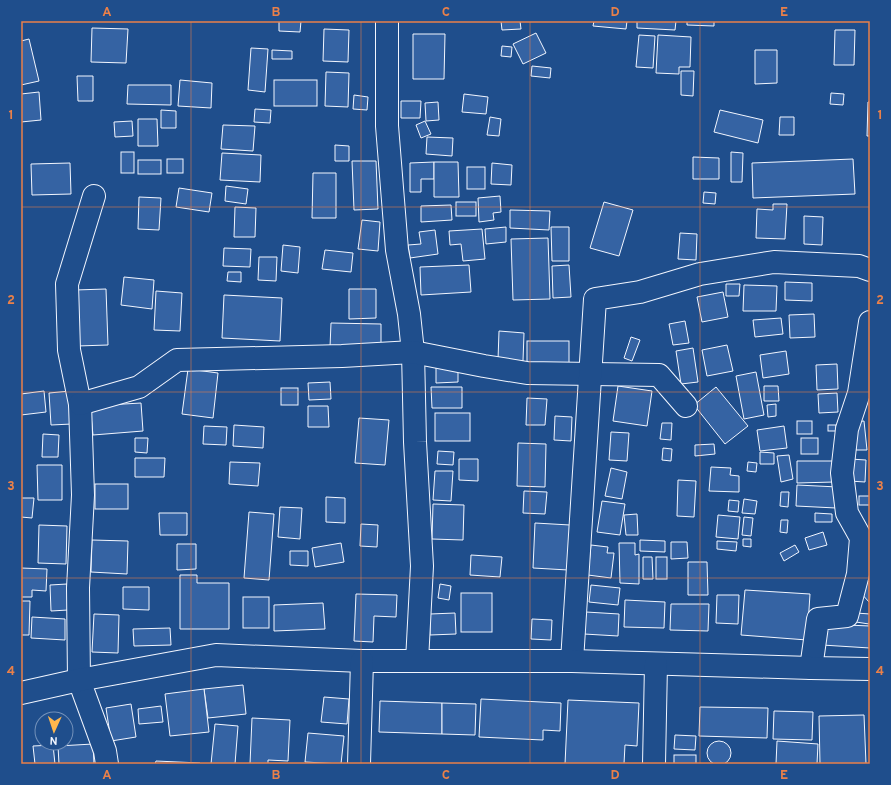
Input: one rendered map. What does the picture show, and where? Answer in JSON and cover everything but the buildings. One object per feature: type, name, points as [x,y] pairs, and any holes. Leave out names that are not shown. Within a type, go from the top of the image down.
[{"type":"street","points":[[386,21],[388,126],[397,250],[409,314],[414,352],[415,442],[422,566],[417,661]]},
{"type":"street","points":[[94,196],[67,284],[69,350],[80,404],[83,495],[78,588],[79,680],[105,751],[107,764]]},
{"type":"street","points":[[572,661],[595,300],[640,292],[700,274],[774,262],[859,266],[870,270]]},
{"type":"street","points":[[811,668],[818,619],[847,616],[858,574],[861,538],[847,513],[842,473],[847,429],[859,393],[870,322]]},
{"type":"street","points":[[80,404],[139,387],[177,360],[342,356],[414,352],[527,373],[659,375],[686,406]]},
{"type":"street","points":[[21,693],[79,680],[216,655],[362,661],[572,661],[870,669]]},
{"type":"street","points":[[359,764],[362,661]]},
{"type":"street","points":[[654,764],[656,664]]}]
